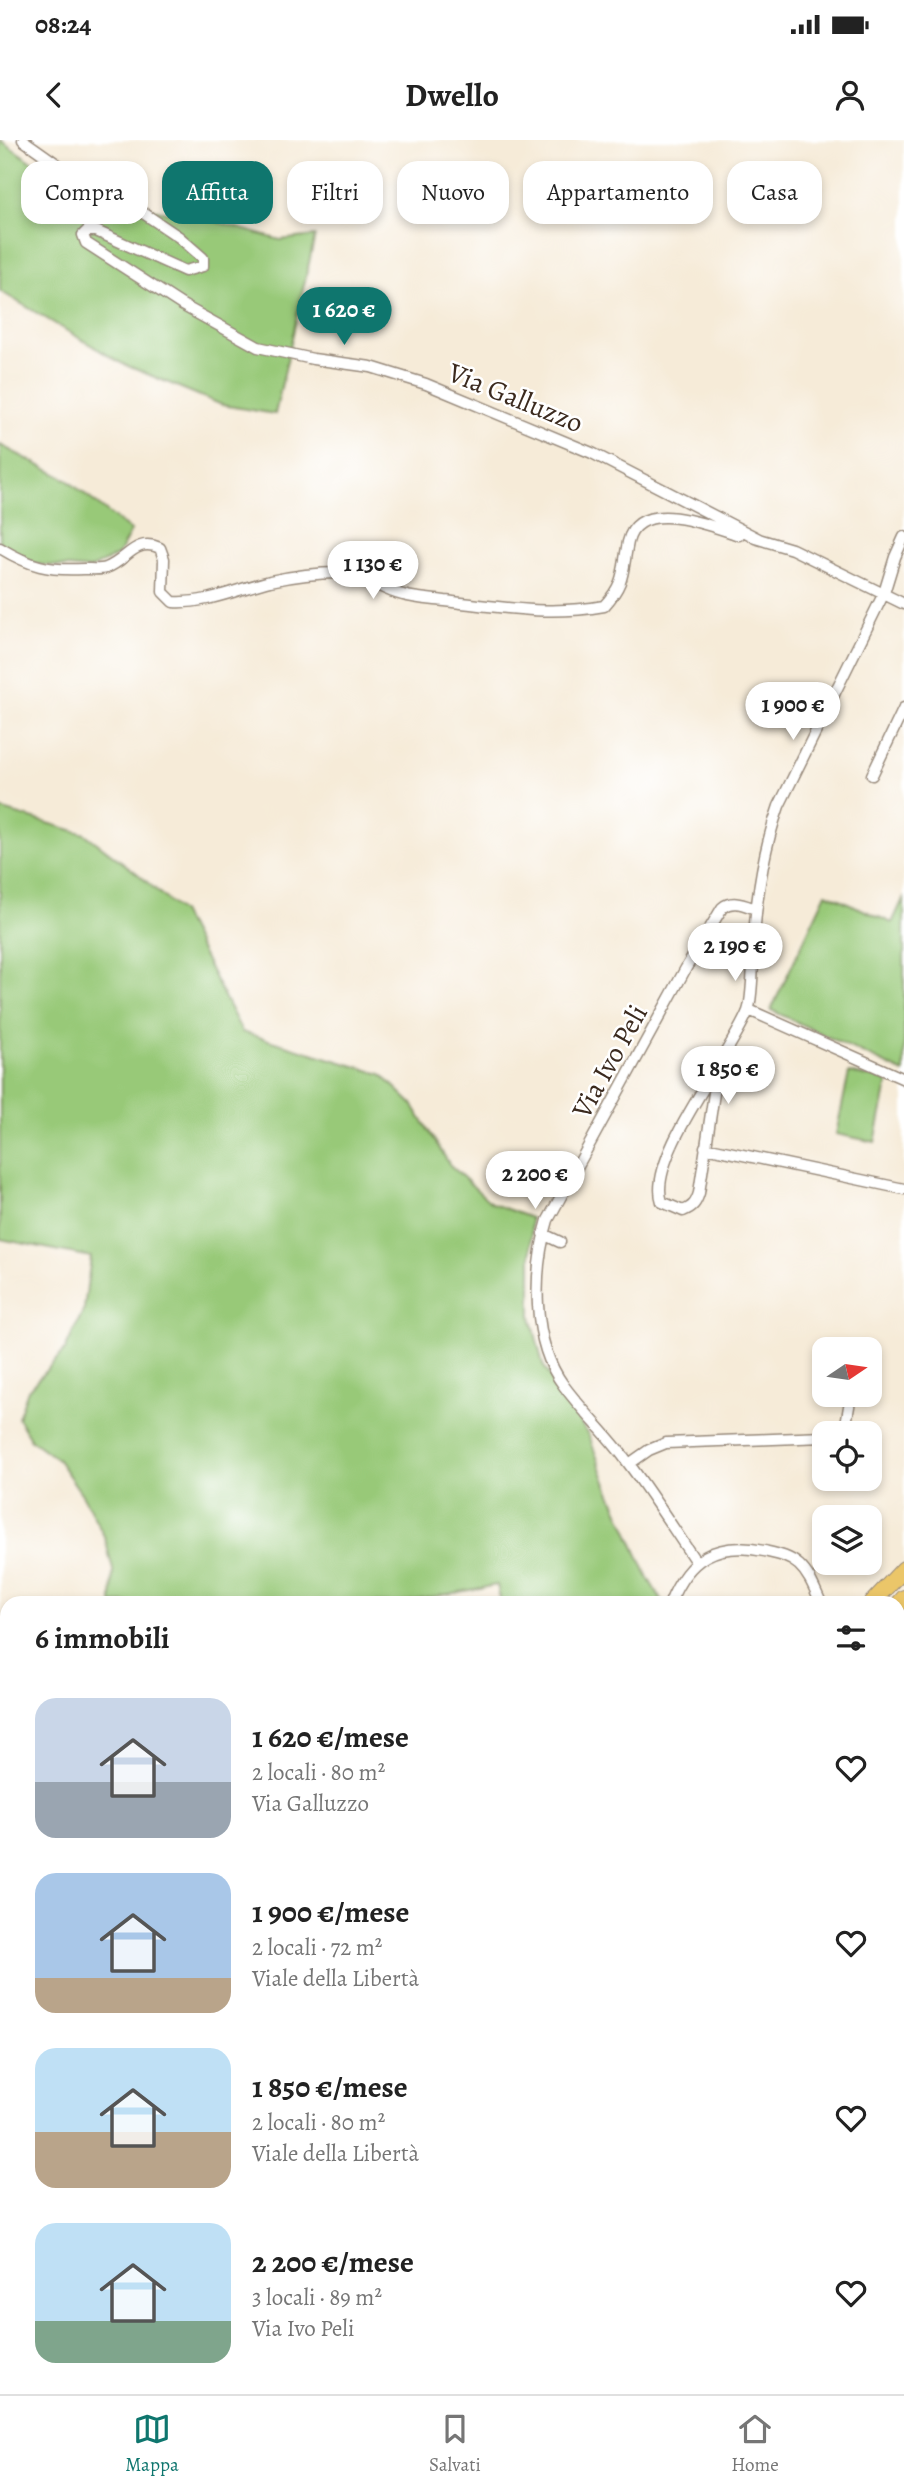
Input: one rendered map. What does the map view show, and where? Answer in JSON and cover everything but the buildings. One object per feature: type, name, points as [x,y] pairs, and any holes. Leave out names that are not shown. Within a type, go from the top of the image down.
[{"type":"highway","points":[[879,1596],[904,1569]]},
{"type":"street","name":"Via Galluzzo","points":[[23,140],[81,181],[118,196],[179,237],[203,258],[203,266],[185,271],[96,231],[83,235],[86,243],[182,305],[258,347],[313,359],[371,367],[426,384],[592,453],[760,539]]},
{"type":"street","points":[[0,548],[35,566],[49,570],[77,570],[105,568],[139,546],[149,543],[160,548],[164,559],[163,592],[173,602],[200,601],[272,580],[343,573],[365,577],[377,586],[403,595],[488,607],[553,611],[604,606],[621,586],[629,537],[639,523],[656,518],[682,517],[792,549],[904,604]]},
{"type":"street","points":[[719,1060],[696,1202],[683,1211],[662,1202],[659,1186],[672,1147],[692,1106],[719,1060],[749,1010],[756,909],[768,837],[779,806],[884,593],[904,537]]},
{"type":"street","points":[[872,775],[904,708]]},
{"type":"street","name":"Via Ivo Peli","points":[[696,1562],[629,1464],[563,1385],[548,1359],[541,1329],[539,1261],[548,1220],[686,968],[722,908],[734,902],[756,909]]},
{"type":"street","points":[[749,1010],[904,1079]]},
{"type":"street","points":[[705,1147],[904,1188]]},
{"type":"street","points":[[543,1234],[560,1242]]},
{"type":"street","points":[[629,1464],[649,1450],[666,1443],[812,1437]]},
{"type":"street","points":[[673,1596],[680,1581],[696,1562],[728,1548],[786,1556],[801,1566],[818,1596]]},
{"type":"green space","points":[[0,140],[31,161],[21,161],[21,224],[148,224],[148,208],[162,211],[162,224],[224,224],[280,240],[315,236],[275,414],[222,405],[123,364],[0,291]]},
{"type":"green space","points":[[0,445],[66,479],[131,531],[118,555],[90,569],[34,564],[0,544]]},
{"type":"green space","points":[[0,809],[85,834],[138,874],[181,912],[242,1032],[381,1074],[412,1104],[450,1165],[491,1203],[531,1218],[531,1316],[543,1365],[589,1436],[608,1487],[648,1578],[659,1596],[499,1596],[497,1585],[438,1596],[112,1596],[113,1570],[105,1538],[83,1496],[58,1460],[31,1440],[18,1418],[28,1390],[65,1350],[84,1309],[91,1257],[0,1239]]},
{"type":"green space","points":[[826,893],[892,923],[904,897],[904,1073],[771,1010]]},
{"type":"green space","points":[[849,1073],[888,1081],[875,1142],[836,1134]]}]
